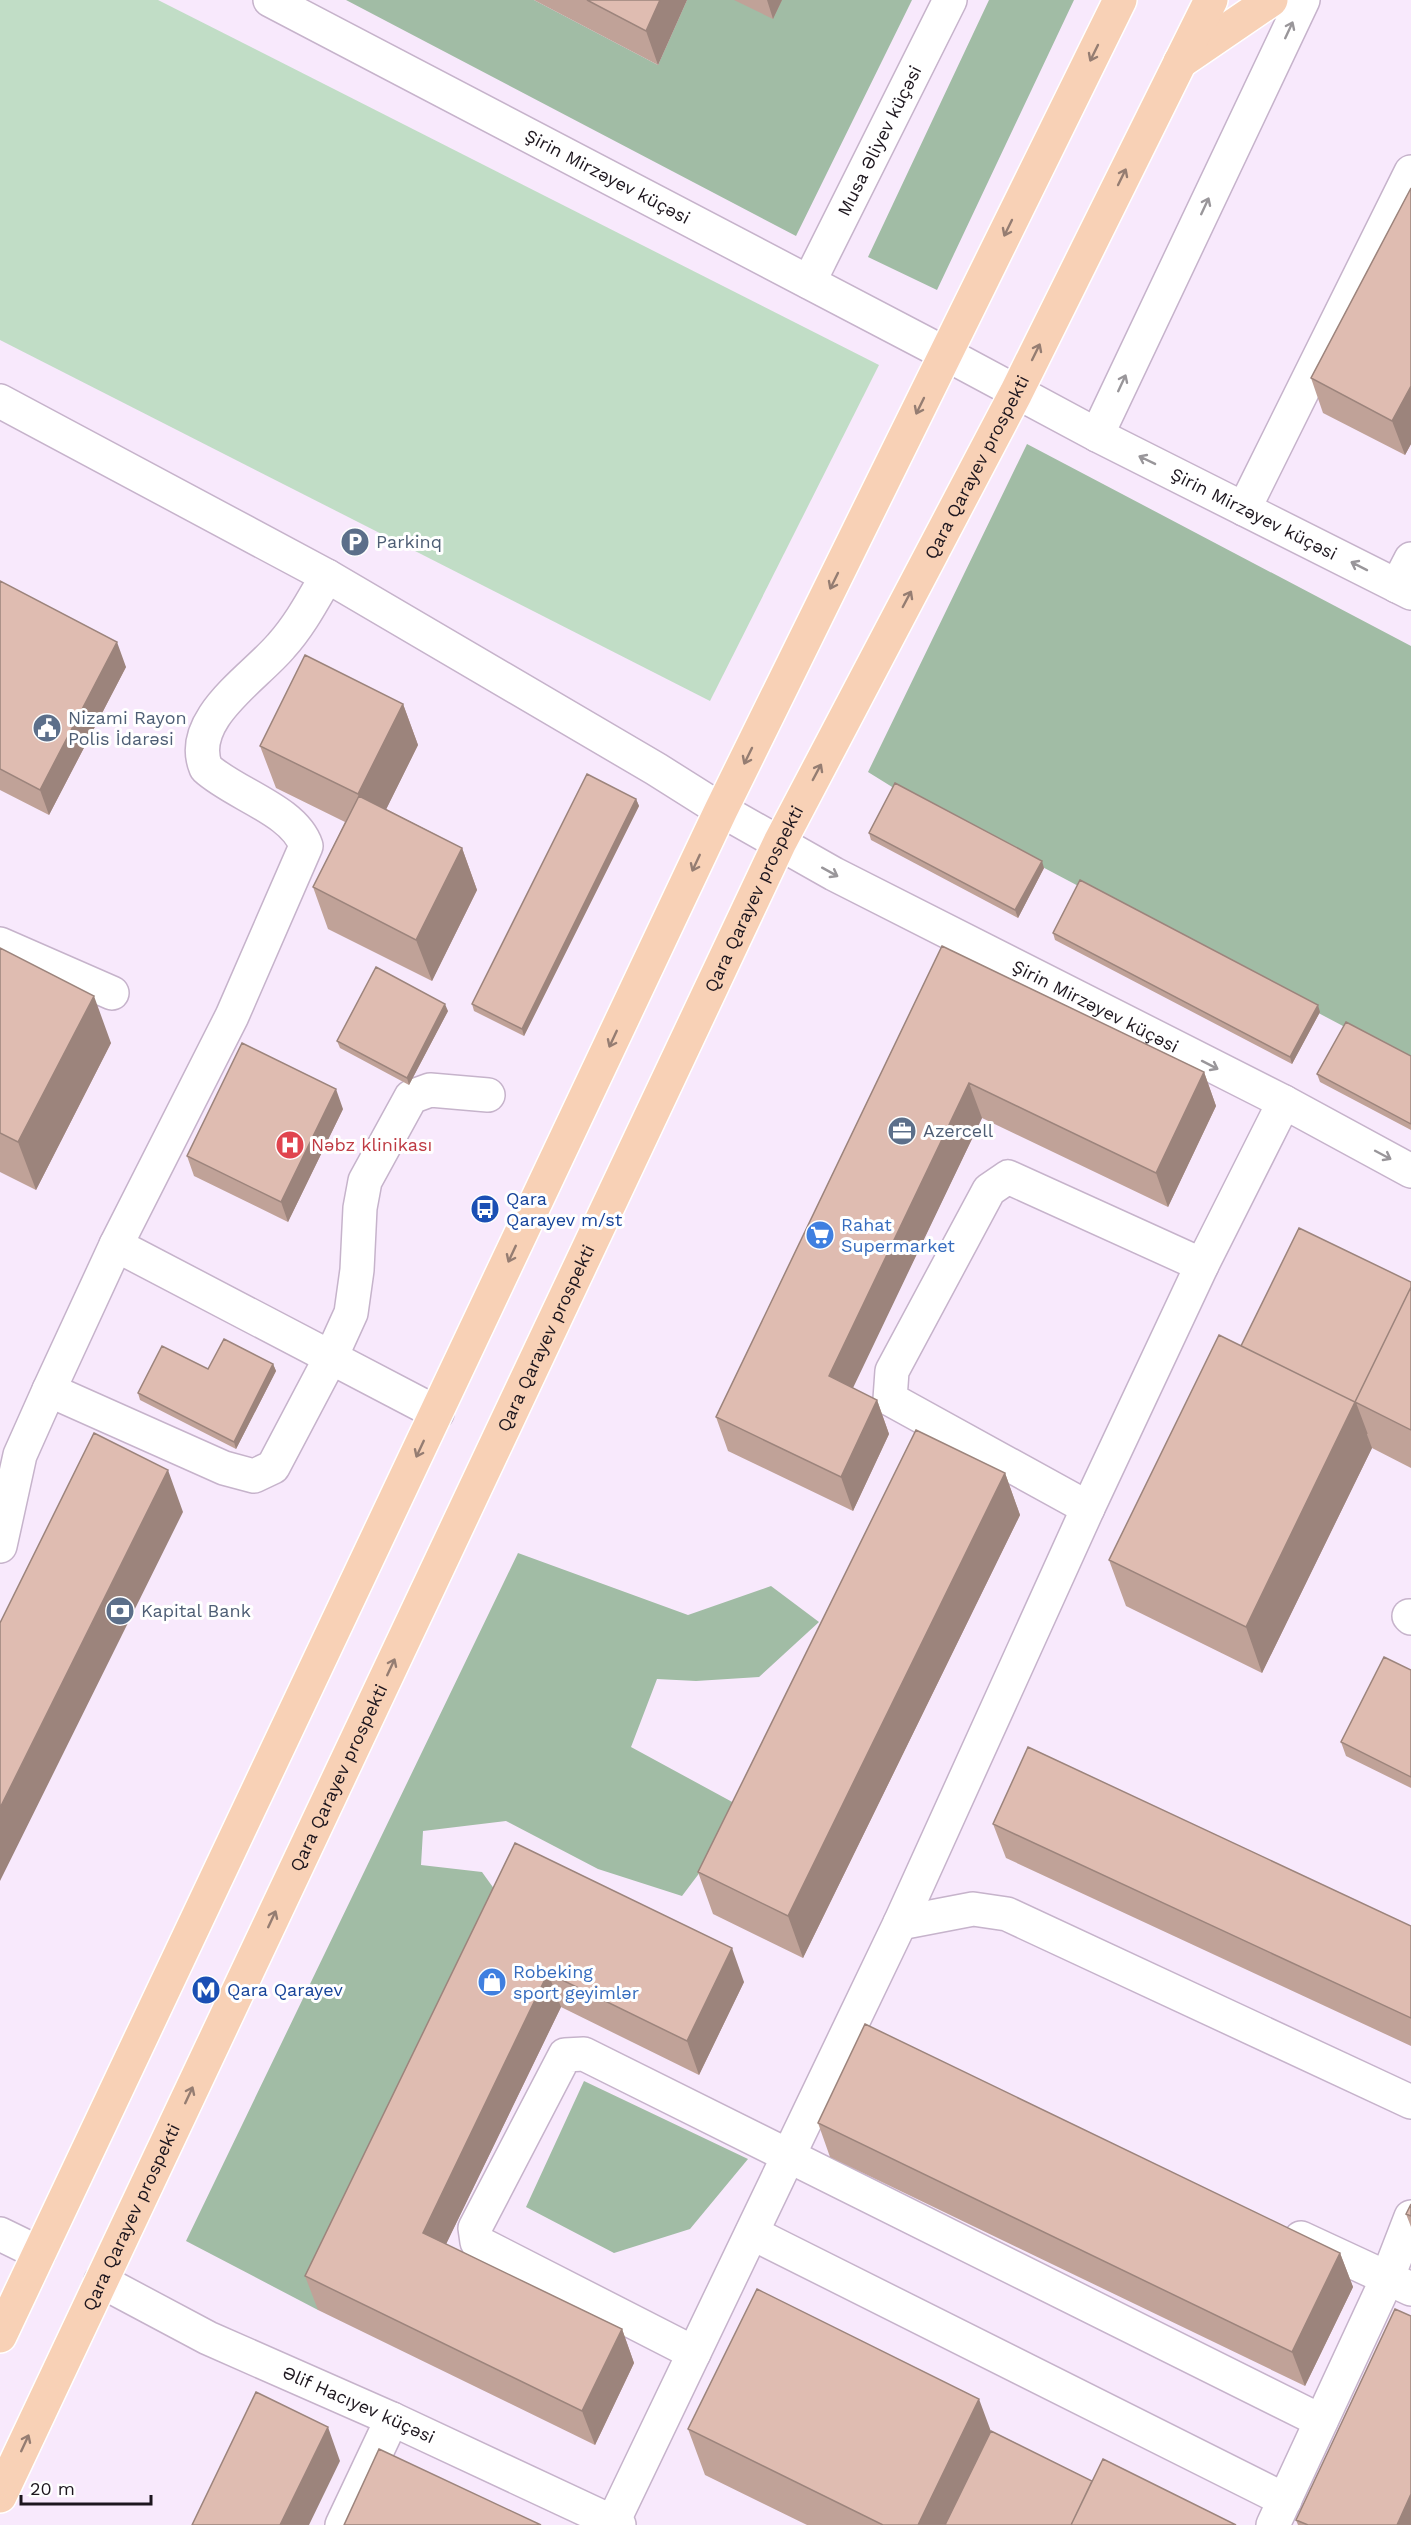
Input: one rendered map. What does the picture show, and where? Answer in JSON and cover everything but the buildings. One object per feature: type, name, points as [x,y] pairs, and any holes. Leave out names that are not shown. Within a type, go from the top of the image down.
[{"type":"main road","points":[[0,2336],[721,810],[1120,0]]},
{"type":"main road","name":"Qara Qarayev prospekti","points":[[0,2496],[780,842],[1016,393],[1210,0]]},
{"type":"main road","points":[[1179,63],[1271,0]]},
{"type":"street","name":"Şirin Mirzəyev küçəsi","points":[[270,0],[1096,435],[1244,508],[1406,579]]},
{"type":"street","name":"Musa Əliyev küçəsi","points":[[809,282],[950,0]]},
{"type":"street","points":[[1096,435],[1303,0]]},
{"type":"street","points":[[1244,508],[1411,172]]},
{"type":"street","name":"Şirin Mirzəyev küçəsi","points":[[0,401],[327,576],[656,769],[721,810],[834,874],[1284,1102],[1411,1171]]},
{"type":"street","points":[[0,1546],[20,1455],[116,1245],[232,1016],[306,846],[303,835],[288,821],[206,768],[201,757],[202,742],[207,726],[282,645],[307,610],[327,576]]},
{"type":"street","points":[[0,944],[112,993]]},
{"type":"street","points":[[49,1390],[224,1468],[254,1476],[273,1467],[331,1357],[351,1313],[357,1270],[360,1208],[365,1181],[405,1106],[411,1097],[430,1090],[488,1095]]},
{"type":"street","points":[[616,2524],[694,2353],[900,1923],[1088,1508],[1202,1265],[1284,1102]]},
{"type":"street","points":[[1088,1508],[890,1399],[892,1371],[989,1190],[1008,1177],[1202,1265]]},
{"type":"street","points":[[116,1245],[437,1413]]},
{"type":"street","points":[[900,1923],[974,1909],[1006,1914],[1411,2103]]},
{"type":"street","points":[[851,2026],[883,2041]]},
{"type":"street","points":[[694,2353],[477,2242],[475,2228],[565,2055],[584,2054],[1321,2421]]},
{"type":"street","points":[[752,2233],[1279,2512],[1321,2421],[1399,2284],[1411,2217]]},
{"type":"street","points":[[1269,2223],[1399,2284]]},
{"type":"street","points":[[0,2234],[39,2253]]},
{"type":"street","name":"Əlif Hacıyev küçəsi","points":[[101,2281],[208,2338],[392,2419],[616,2524]]},
{"type":"street","points":[[342,2525],[392,2419]]},
{"type":"green space","points":[[0,0],[158,0],[879,365],[710,701],[0,340]]},
{"type":"green space","points":[[346,0],[534,0],[658,65],[687,0],[912,0],[796,236]]},
{"type":"green space","points":[[989,0],[1074,0],[937,290],[868,257]]},
{"type":"green space","points":[[1027,444],[1411,646],[1411,1062],[897,790],[868,772]]},
{"type":"green space","points":[[518,1553],[688,1615],[771,1586],[819,1622],[759,1677],[696,1681],[657,1679],[631,1747],[747,1810],[682,1896],[598,1869],[506,1821],[423,1831],[421,1865],[482,1872],[510,1911],[318,2310],[186,2241]]},
{"type":"green space","points":[[584,2081],[748,2159],[690,2229],[614,2253],[526,2207]]},
{"type":"place","name":"Parkinq","points":[[355,542]]},
{"type":"place","name":"Nizami Rayon Polis İdarəsi","points":[[47,728]]},
{"type":"place","name":"Azercell","points":[[902,1131]]},
{"type":"place","name":"Nəbz klinikası","points":[[290,1145]]},
{"type":"place","name":"Qara Qarayev m/st","points":[[485,1209]]},
{"type":"place","name":"Rahat Supermarket","points":[[820,1235]]},
{"type":"place","name":"Kapital Bank","points":[[120,1611]]},
{"type":"place","name":"Robeking sport geyimlər","points":[[492,1982]]},
{"type":"place","name":"Qara Qarayev","points":[[206,1990]]}]
